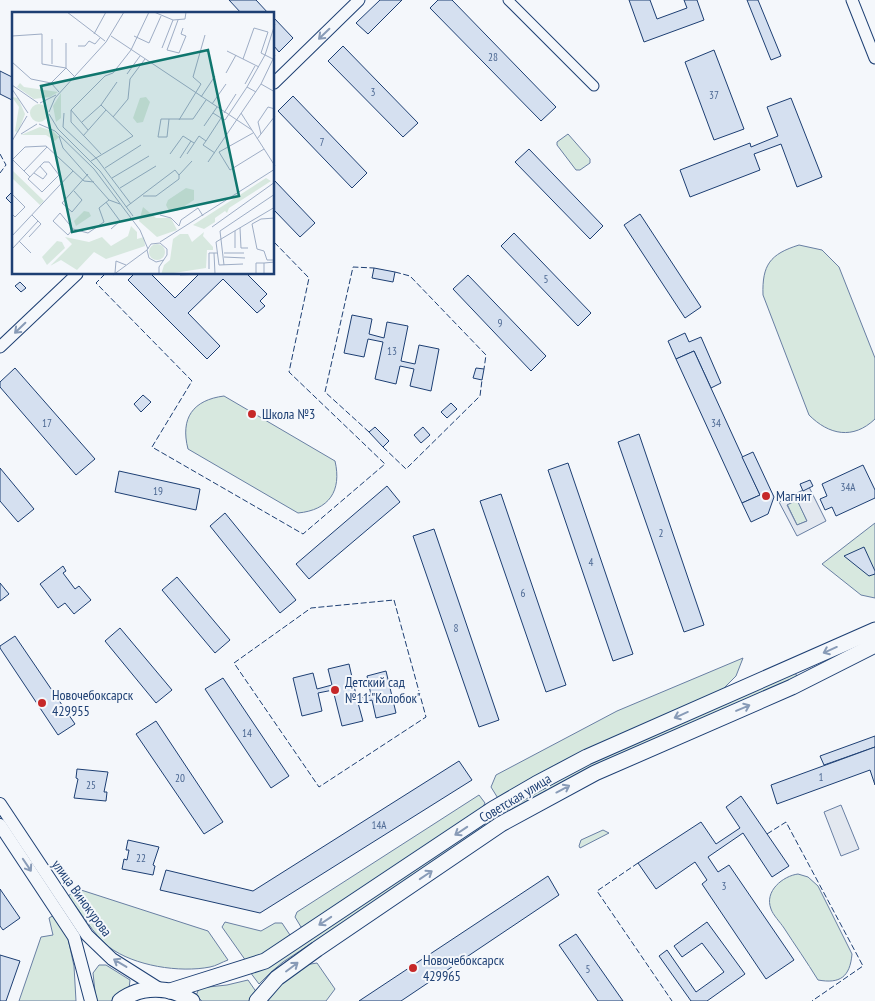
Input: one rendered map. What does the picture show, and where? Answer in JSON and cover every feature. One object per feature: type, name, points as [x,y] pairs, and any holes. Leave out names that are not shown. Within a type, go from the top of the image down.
[{"type":"main road","name":"Советская улица","points":[[120,1001],[132,994],[143,991],[166,990],[264,961],[493,809],[578,761],[875,630]]},
{"type":"main road","name":"Советская улица","points":[[257,1001],[277,978],[501,824],[595,773],[792,687],[875,645]]},
{"type":"main road","name":"улица Винокурова","points":[[0,804],[87,935],[112,959],[166,990]]},
{"type":"main road","name":"улица Винокурова","points":[[0,825],[74,937],[91,1001]]},
{"type":"main road","points":[[166,990],[192,1001]]},
{"type":"street","points":[[275,82],[359,0]]},
{"type":"street","points":[[508,0],[594,86]]},
{"type":"street","points":[[852,0],[875,58]]},
{"type":"street","points":[[0,347],[76,275]]},
{"type":"shaded area","points":[[568,134],[590,159],[590,163],[580,170],[576,170],[557,145],[557,142]]},
{"type":"shaded area","points":[[799,245],[822,250],[839,267],[875,358],[875,419],[867,426],[858,430],[850,432],[833,431],[809,415],[763,295],[764,276],[770,262],[781,252]]},
{"type":"shaded area","points":[[224,396],[335,461],[337,481],[335,490],[325,503],[318,508],[298,513],[188,449],[186,428],[191,412],[204,402]]},
{"type":"shaded area","points":[[809,487],[826,521],[797,536],[779,502]],"holes":[[[797,500],[807,521],[797,525],[787,505]]]},
{"type":"shaded area","points":[[797,499],[807,521],[797,525],[787,504]]},
{"type":"shaded area","points":[[875,523],[875,598],[861,595],[822,564]]},
{"type":"shaded area","points":[[743,658],[736,676],[720,692],[499,800],[491,787],[496,775],[617,711]]},
{"type":"shaded area","points":[[795,672],[797,677],[506,815],[503,811],[590,762]]},
{"type":"shaded area","points":[[479,795],[485,803],[480,813],[308,928],[301,927],[295,917],[297,912]]},
{"type":"shaded area","points":[[841,805],[859,849],[841,856],[824,812]]},
{"type":"shaded area","points":[[490,818],[493,824],[283,962],[259,984],[250,972]]},
{"type":"shaded area","points":[[603,830],[609,833],[580,848],[581,840]]},
{"type":"shaded area","points":[[798,874],[808,877],[818,886],[852,954],[849,968],[838,980],[818,980],[771,909],[770,896],[776,885],[792,875]]},
{"type":"shaded area","points":[[78,889],[208,931],[228,960],[215,966],[185,969],[144,963],[119,954],[98,936],[68,896]]},
{"type":"shaded area","points":[[56,914],[67,934],[74,966],[76,1001],[19,1001],[41,937],[53,935],[49,918]]},
{"type":"shaded area","points":[[225,922],[261,931],[275,923],[282,923],[290,935],[287,943],[262,956],[246,961],[222,927]]},
{"type":"shaded area","points":[[317,963],[335,989],[326,1001],[262,1001],[299,966]]},
{"type":"shaded area","points":[[99,965],[106,965],[130,980],[129,989],[111,1001],[96,1001],[93,973]]},
{"type":"shaded area","points":[[248,980],[257,993],[250,1001],[202,1001],[196,996],[199,988],[227,985]]},
{"type":"building","points":[[229,0],[256,0],[267,12],[240,12]]},
{"type":"building","points":[[380,0],[402,0],[368,34],[356,23]]},
{"type":"building","points":[[438,0],[452,0],[556,107],[541,121],[430,8]]},
{"type":"building","points":[[629,0],[650,0],[657,19],[687,8],[684,0],[697,0],[704,20],[644,42]]},
{"type":"building","points":[[747,0],[758,0],[781,56],[771,60]]},
{"type":"building","points":[[275,19],[293,38],[279,52],[275,47]]},
{"type":"building","points":[[343,46],[418,123],[403,137],[328,61]]},
{"type":"building","points":[[714,50],[744,129],[714,140],[685,62]]},
{"type":"building","points":[[0,71],[12,77],[12,100],[0,94]]},
{"type":"building","points":[[293,96],[367,173],[352,188],[278,111]]},
{"type":"building","points":[[791,98],[822,177],[797,187],[781,144],[754,154],[760,170],[690,197],[680,170],[750,143],[751,147],[778,136],[767,107]]},
{"type":"building","points":[[529,149],[603,226],[590,239],[515,162]]},
{"type":"building","points":[[275,181],[315,223],[300,237],[275,211]]},
{"type":"building","points":[[12,192],[12,204],[6,198]]},
{"type":"building","points":[[640,214],[701,307],[685,318],[624,225]]},
{"type":"building","points":[[514,233],[591,313],[578,326],[501,246]]},
{"type":"building","points":[[374,268],[395,272],[393,282],[372,278]]},
{"type":"building","points":[[133,275],[152,275],[175,298],[198,275],[248,275],[267,294],[260,301],[265,306],[257,313],[223,279],[188,313],[220,346],[207,359],[128,280]]},
{"type":"building","points":[[468,275],[546,356],[531,371],[453,289]]},
{"type":"building","points":[[20,282],[26,288],[21,292],[15,286]]},
{"type":"building","points":[[352,315],[372,319],[369,334],[384,338],[387,322],[408,326],[401,361],[415,364],[419,345],[439,349],[431,391],[410,386],[414,369],[400,366],[396,384],[375,379],[383,342],[368,339],[364,357],[344,353]]},
{"type":"building","points":[[685,333],[689,342],[701,337],[721,383],[711,388],[694,351],[676,359],[668,341]]},
{"type":"building","points":[[694,351],[760,495],[742,503],[676,359]]},
{"type":"building","points":[[15,368],[95,459],[76,475],[0,387],[0,382]]},
{"type":"building","points":[[476,368],[484,369],[482,380],[473,378]]},
{"type":"building","points":[[143,395],[151,402],[141,412],[134,404]]},
{"type":"building","points":[[451,403],[457,409],[447,418],[441,412]]},
{"type":"building","points":[[375,427],[389,441],[383,447],[369,432]]},
{"type":"building","points":[[423,427],[430,435],[421,443],[414,435]]},
{"type":"building","points":[[639,434],[704,625],[684,632],[618,442]]},
{"type":"building","points":[[753,452],[774,497],[768,514],[751,522],[742,503],[760,495],[742,457]]},
{"type":"building","points":[[568,463],[633,654],[613,661],[548,470]]},
{"type":"building","points":[[863,465],[875,490],[875,498],[836,516],[832,507],[825,510],[820,499],[827,496],[822,484]]},
{"type":"building","points":[[0,468],[34,509],[18,522],[0,501]]},
{"type":"building","points":[[119,471],[200,489],[196,510],[115,492]]},
{"type":"building","points":[[810,480],[813,486],[803,491],[800,484]]},
{"type":"building","points":[[387,486],[400,502],[309,579],[296,564]]},
{"type":"building","points":[[501,494],[566,685],[546,692],[480,501]]},
{"type":"building","points":[[225,513],[296,600],[280,613],[210,526]]},
{"type":"building","points":[[434,529],[499,720],[479,727],[413,536]]},
{"type":"building","points":[[864,547],[875,571],[875,574],[869,576],[844,556]]},
{"type":"building","points":[[63,566],[66,571],[63,573],[75,589],[79,586],[91,600],[74,614],[65,603],[58,608],[40,584]]},
{"type":"building","points":[[177,577],[230,640],[215,653],[162,590]]},
{"type":"building","points":[[0,583],[9,594],[0,601]]},
{"type":"building","points":[[120,628],[172,690],[156,703],[105,641]]},
{"type":"building","points":[[15,636],[75,724],[58,735],[0,648],[0,646]]},
{"type":"building","points":[[349,664],[357,699],[371,695],[367,676],[386,671],[396,713],[376,718],[372,700],[358,703],[363,721],[342,726],[333,690],[318,693],[322,711],[302,716],[293,678],[313,673],[317,689],[332,685],[328,669]]},
{"type":"building","points":[[223,678],[289,776],[271,788],[205,689]]},
{"type":"building","points":[[156,721],[223,822],[204,834],[136,734]]},
{"type":"building","points":[[875,736],[875,747],[824,765],[820,756]]},
{"type":"building","points":[[875,747],[875,785],[870,770],[777,804],[771,785]]},
{"type":"building","points":[[459,761],[472,780],[260,913],[160,890],[166,870],[253,891]]},
{"type":"building","points":[[77,769],[108,772],[104,792],[107,792],[106,801],[74,798],[78,779],[76,778]]},
{"type":"building","points":[[741,796],[789,866],[772,877],[743,833],[708,857],[718,872],[729,865],[794,960],[766,979],[702,884],[707,880],[695,862],[656,889],[638,863],[701,822],[716,844],[740,828],[726,807]]},
{"type":"building","points":[[128,840],[159,847],[153,865],[155,866],[153,875],[122,869],[124,859],[127,860]]},
{"type":"building","points":[[548,876],[559,895],[401,1001],[359,1001]]},
{"type":"building","points":[[0,889],[20,918],[3,930],[0,926]]},
{"type":"building","points":[[707,922],[745,974],[707,1001],[691,1001],[659,956],[667,950],[696,992],[724,972],[702,943],[682,957],[674,946]]},
{"type":"building","points":[[576,934],[623,1001],[598,1001],[559,945]]},
{"type":"building","points":[[0,955],[20,961],[6,1001],[0,1001]]},
{"type":"fence","points":[[0,154],[6,165],[0,173]]},
{"type":"fence","points":[[104,275],[96,283],[192,381],[152,447],[303,534],[385,464],[289,372],[309,278],[275,243]]},
{"type":"fence","points":[[369,432],[325,392],[353,267],[374,268]]},
{"type":"fence","points":[[395,272],[410,276],[486,355],[484,369]]},
{"type":"fence","points":[[383,447],[406,469],[480,396],[482,380]]},
{"type":"fence","points":[[394,600],[426,717],[319,787],[234,663],[311,608],[394,600]]},
{"type":"fence","points":[[767,834],[786,822],[863,966],[812,1001]]},
{"type":"fence","points":[[638,863],[597,891],[672,1001]]},
{"type":"place","name":"Школа №3","points":[[252,414]]},
{"type":"place","name":"Магнит","points":[[766,496]]},
{"type":"place","name":"Детский сад №11 \"Колобок\"","points":[[335,690]]},
{"type":"place","name":"Новочебоксарск 429955","points":[[42,703]]},
{"type":"place","name":"Новочебоксарск 429965","points":[[413,968]]}]
